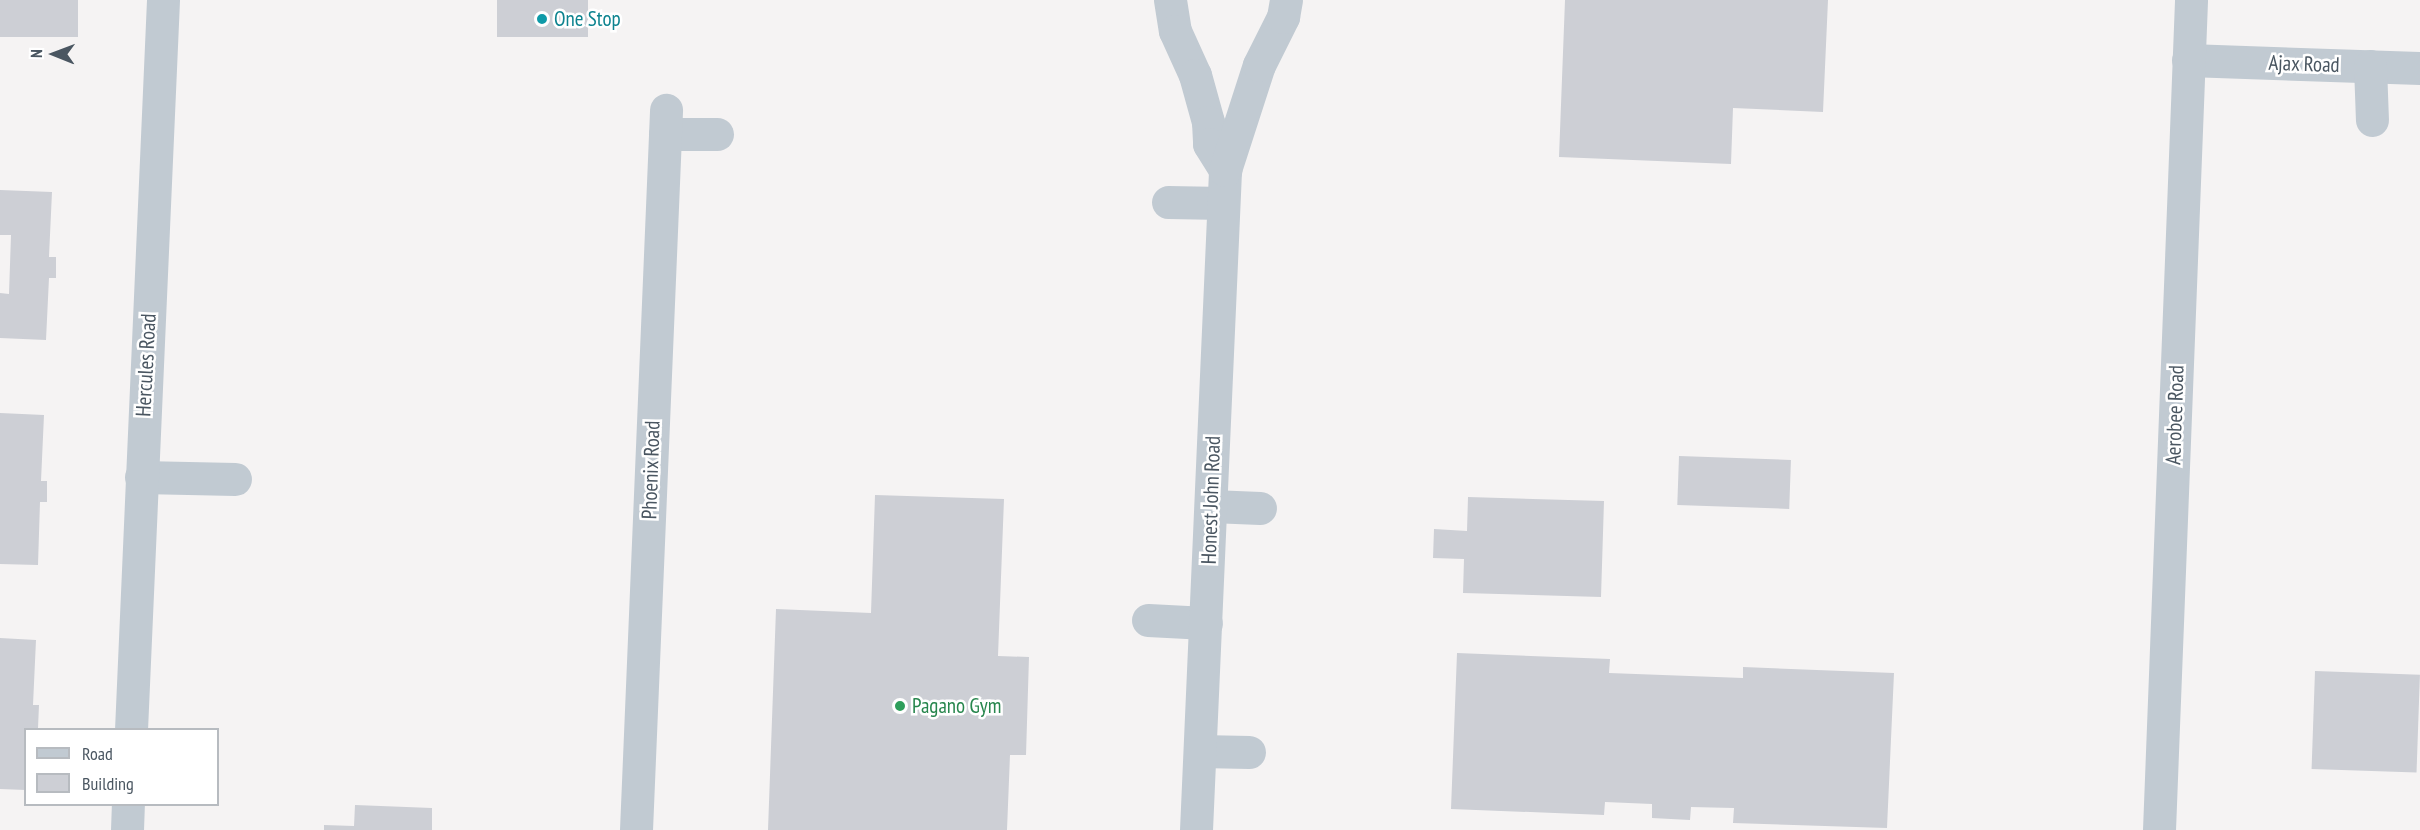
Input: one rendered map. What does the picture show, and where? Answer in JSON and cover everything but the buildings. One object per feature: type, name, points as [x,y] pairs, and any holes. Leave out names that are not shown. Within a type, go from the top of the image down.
[{"type":"street","name":"Hercules Road","points":[[131,728],[163,0]]},
{"type":"street","points":[[1170,0],[1175,31],[1195,75],[1205,113],[1209,144],[1225,170]]},
{"type":"street","name":"Honest John Road","points":[[1196,830],[1225,170],[1259,65],[1283,17],[1286,0]]},
{"type":"street","name":"Aerobee Road","points":[[2159,830],[2191,0]]},
{"type":"street","name":"Ajax Road","points":[[2188,60],[2420,68]]},
{"type":"street","points":[[2370,66],[2372,120]]},
{"type":"street","name":"Phoenix Road","points":[[636,830],[665,122],[717,134]]},
{"type":"street","points":[[1168,202],[1223,203]]},
{"type":"street","points":[[141,477],[235,479]]},
{"type":"street","points":[[1210,506],[1260,508]]},
{"type":"street","points":[[1148,620],[1206,623]]},
{"type":"street","points":[[1200,751],[1249,752]]},
{"type":"street","points":[[127,830],[128,806]]},
{"type":"place","name":"One Stop","points":[[542,19]]},
{"type":"place","name":"Pagano Gym","points":[[900,706]]}]
